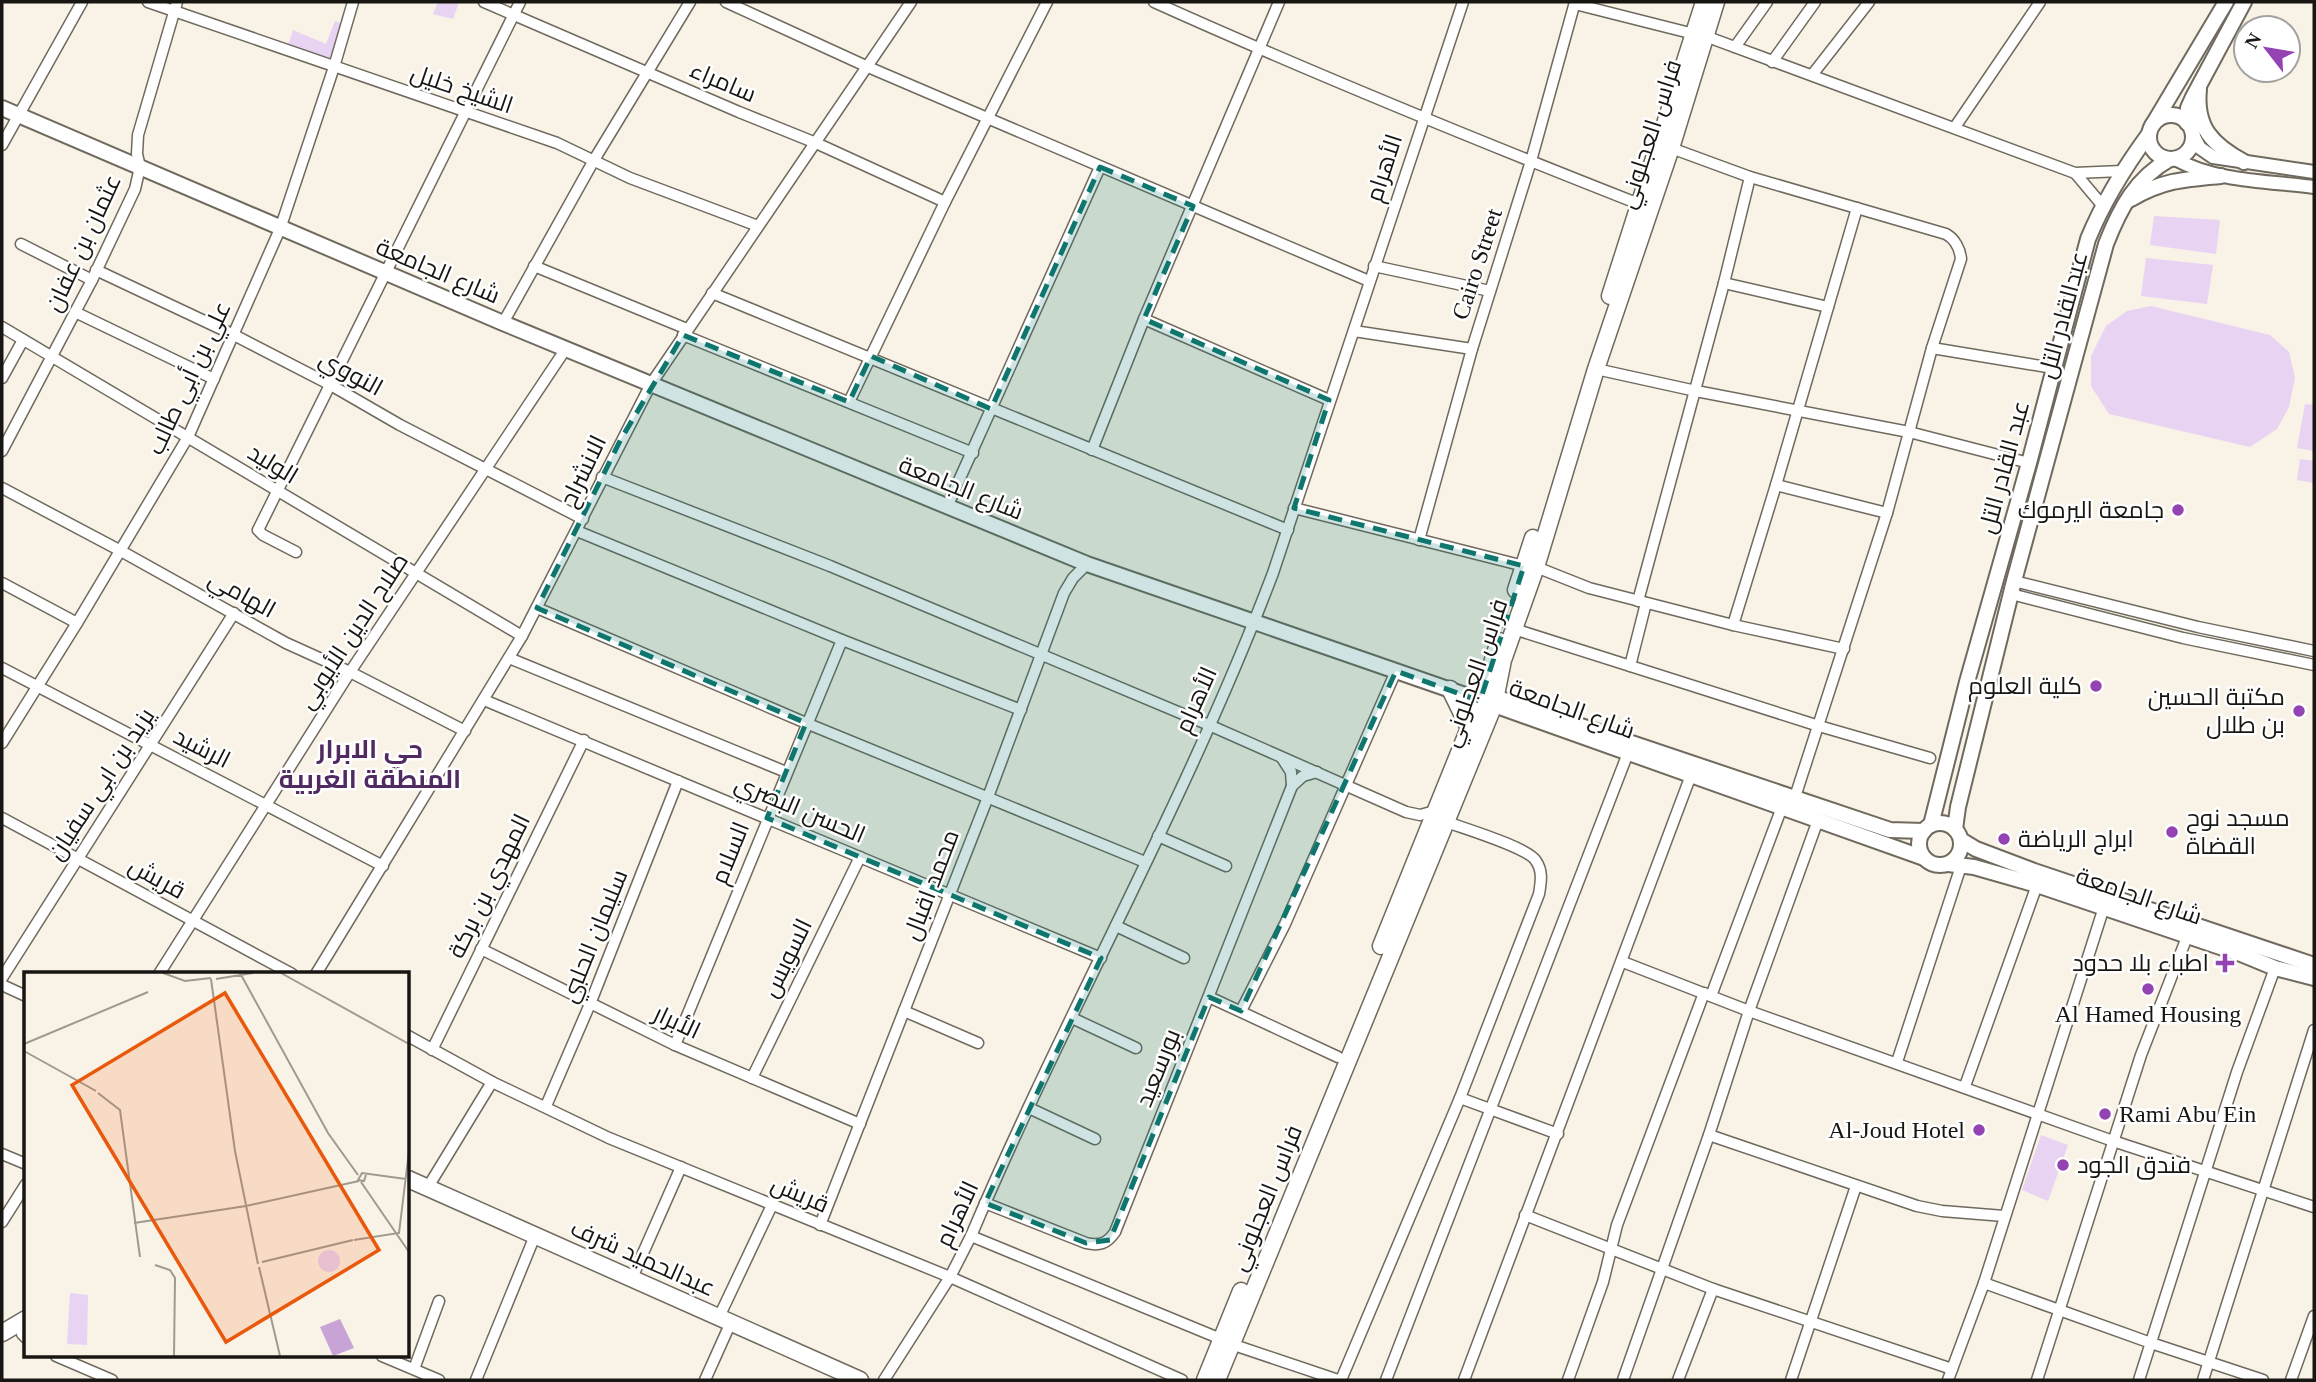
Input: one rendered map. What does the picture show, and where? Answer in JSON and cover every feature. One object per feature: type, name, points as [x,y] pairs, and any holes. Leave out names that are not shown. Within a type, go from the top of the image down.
[{"type":"main road","name":"فراس العجلوني","points":[[1205,1380],[1226,1341],[1439,816],[1469,729],[1488,698],[1671,148],[1699,35],[1704,2]]},
{"type":"main road","name":"فراس العجلوني","points":[[1217,1380],[1226,1341],[1338,1057],[1503,660],[1639,204],[1699,35],[1716,2]]},
{"type":"main road","name":"عبد القادر التل","points":[[1928,828],[2088,239],[2102,205],[2151,130],[2226,2]]},
{"type":"main road","points":[[2190,129],[2176,116],[2162,117],[2151,130],[2152,148],[2156,154],[2173,159],[2189,150],[2190,129],[2188,108],[2244,2]]},
{"type":"main road","points":[[2201,83],[2199,107],[2208,134],[2224,151],[2244,162]]},
{"type":"main road","name":"شارع الجامعة","points":[[2,108],[565,350],[1087,564],[1450,690],[1488,698],[1890,830],[1928,828]]},
{"type":"main road","name":"عبدالقادر التل","points":[[1958,834],[1958,807],[2012,587],[2106,244],[2124,203],[2148,173],[2173,159]]},
{"type":"main road","points":[[2124,203],[2166,182],[2183,178],[2221,176]]},
{"type":"main road","points":[[1450,690],[1469,729]]},
{"type":"main road","name":"شارع الجامعة","points":[[1488,698],[1628,753],[1924,858]]},
{"type":"main road","points":[[1944,823],[1958,834],[1959,855],[1954,865],[1935,865],[1924,858],[1919,847],[1928,828],[1944,823]]},
{"type":"main road","name":"شارع الجامعة","points":[[1958,834],[1976,849],[2034,871],[2314,964]]},
{"type":"main road","name":"شارع الجامعة","points":[[1954,865],[1974,867],[2104,907],[2275,968],[2314,978]]},
{"type":"main road","name":"عبدالحميد شرف","points":[[410,1180],[632,1278],[836,1380]]},
{"type":"main road","name":"عبدالحميد شرف","points":[[410,1188],[532,1243],[860,1380]]},
{"type":"main road","points":[[2,1335],[24,1331]]},
{"type":"street","points":[[2,145],[82,2]]},
{"type":"street","name":"الشيخ خليل","points":[[148,2],[176,6],[334,67],[557,143],[630,178],[758,226]]},
{"type":"street","name":"علي بن أبي طالب","points":[[2,743],[188,437],[280,229],[353,2]]},
{"type":"street","name":"سامراء","points":[[484,2],[816,142],[945,202]]},
{"type":"street","points":[[296,552],[258,530],[520,2]]},
{"type":"street","points":[[503,323],[594,160],[690,2]]},
{"type":"street","points":[[726,2],[1100,167],[1369,281]]},
{"type":"street","name":"الانشراح","points":[[317,972],[522,636],[651,384],[911,2]]},
{"type":"street","points":[[849,402],[945,202],[1047,2]]},
{"type":"street","points":[[1154,2],[1423,118],[1639,204]]},
{"type":"street","points":[[1092,450],[1144,319],[1279,2]]},
{"type":"street","name":"الأهرام","points":[[884,1380],[950,1277],[971,1236],[1254,624],[1288,530],[1463,2]]},
{"type":"street","points":[[1735,47],[1767,2]]},
{"type":"street","points":[[1772,62],[1815,2]]},
{"type":"street","points":[[1812,75],[1869,2]]},
{"type":"street","points":[[1955,127],[2040,2]]},
{"type":"street","points":[[1575,3],[1735,47],[2075,173],[2122,171]]},
{"type":"street","name":"Cairo Street","points":[[1419,540],[1472,349],[1531,162],[1575,3]]},
{"type":"street","name":"عثمان بن عفان","points":[[2,451],[94,275],[135,189],[140,167],[137,154],[138,135],[176,6]]},
{"type":"street","points":[[2190,129],[2200,148],[2213,157],[2314,172]]},
{"type":"street","points":[[1671,148],[1750,177],[1946,234],[1960,250],[1961,259],[1932,348],[1887,513],[1794,797]]},
{"type":"street","points":[[2173,159],[2221,176],[2314,187]]},
{"type":"street","points":[[947,507],[1100,167]]},
{"type":"street","points":[[2075,173],[2102,205]]},
{"type":"street","points":[[1630,666],[1642,602],[1750,177]]},
{"type":"street","points":[[1733,625],[1857,208]]},
{"type":"street","name":"النووي","points":[[21,244],[234,334],[400,425],[583,519]]},
{"type":"street","points":[[534,266],[972,453]]},
{"type":"street","points":[[1374,266],[1490,291]]},
{"type":"street","points":[[1724,283],[1828,307]]},
{"type":"street","points":[[712,293],[871,356],[991,409],[1288,530]]},
{"type":"street","points":[[75,312],[214,379]]},
{"type":"street","points":[[1144,319],[1329,400]]},
{"type":"street","name":"الوليد","points":[[2,327],[522,636]]},
{"type":"street","points":[[1354,331],[1472,349]]},
{"type":"street","points":[[2,378],[23,340]]},
{"type":"street","points":[[1932,348],[2053,369]]},
{"type":"street","name":"صلاح الدين الأيوبي","points":[[160,972],[350,672],[565,350]]},
{"type":"street","points":[[1596,369],[1909,432],[2029,463]]},
{"type":"street","points":[[602,477],[830,566],[1040,656],[1209,724],[1406,812],[1439,816],[1528,853],[1538,864],[1541,882],[1539,894],[1460,1098],[1340,1380],[1226,1341],[971,1236]]},
{"type":"street","points":[[1776,485],[1887,513]]},
{"type":"street","name":"الهامي","points":[[2,488],[286,643],[350,672],[465,731]]},
{"type":"street","points":[[1294,508],[1530,566],[1589,589],[1844,649]]},
{"type":"street","points":[[577,531],[1021,710]]},
{"type":"street","name":"محمد اقبال","points":[[820,1225],[988,797],[1068,584],[1087,564]]},
{"type":"street","points":[[2,583],[77,623]]},
{"type":"street","points":[[2012,587],[2314,651]]},
{"type":"street","points":[[2012,587],[2195,640],[2314,665]]},
{"type":"street","points":[[537,608],[806,723],[1145,862]]},
{"type":"street","name":"يزيد بن ابي سفيان","points":[[2,978],[234,613]]},
{"type":"street","points":[[2195,640],[2198,627]]},
{"type":"street","points":[[1514,629],[1819,726],[1930,758]]},
{"type":"street","name":"السلام","points":[[675,1045],[842,640]]},
{"type":"street","points":[[509,658],[786,772]]},
{"type":"street","name":"الرشيد","points":[[2,668],[383,866]]},
{"type":"street","points":[[1241,1011],[1285,924],[1396,671]]},
{"type":"street","name":"الحسن البصري","points":[[484,700],[1101,958]]},
{"type":"street","name":"المهدي بن بركة","points":[[432,1050],[584,740]]},
{"type":"street","points":[[1386,1380],[1628,753]]},
{"type":"street","points":[[1278,754],[1288,765],[1292,786]]},
{"type":"street","points":[[1292,786],[1303,776],[1317,772]]},
{"type":"street","points":[[1464,1380],[1691,775]]},
{"type":"street","name":"سليمان الحلبي","points":[[546,1106],[590,1004],[678,781]]},
{"type":"street","name":"بورسعيد","points":[[985,1203],[1086,1243],[1101,1245],[1110,1240],[1292,786]]},
{"type":"street","points":[[1568,1380],[1612,1251],[1617,1225],[1782,807]]},
{"type":"street","name":"قريش","points":[[2,818],[288,972]]},
{"type":"street","points":[[1623,1380],[1709,1135],[1749,1010],[1818,820]]},
{"type":"street","points":[[1158,836],[1226,866]]},
{"type":"street","name":"السويس","points":[[752,1078],[860,858]]},
{"type":"street","points":[[1897,1062],[1954,865]]},
{"type":"street","points":[[1965,1086],[2037,886]]},
{"type":"street","points":[[1948,1380],[1984,1283],[2104,907]]},
{"type":"street","points":[[1116,926],[1184,958]]},
{"type":"street","points":[[2037,1380],[2141,1055],[2187,937]]},
{"type":"street","name":"الأبرار","points":[[481,949],[675,1045],[860,1124]]},
{"type":"street","points":[[1623,962],[1707,995],[2113,1141],[2314,1207]]},
{"type":"street","points":[[2139,1380],[2237,1072],[2275,968]]},
{"type":"street","points":[[2,985],[24,995]]},
{"type":"street","points":[[1209,997],[1338,1057]]},
{"type":"street","points":[[904,1011],[978,1043]]},
{"type":"street","points":[[1072,1018],[1136,1048]]},
{"type":"street","points":[[2203,1380],[2314,1030]]},
{"type":"street","name":"قريش","points":[[410,1037],[492,1082],[609,1138],[950,1277],[1167,1378],[1182,1380]]},
{"type":"street","points":[[428,1187],[492,1082]]},
{"type":"street","points":[[1460,1098],[1558,1135]]},
{"type":"street","points":[[1030,1108],[1095,1139]]},
{"type":"street","points":[[1709,1135],[1906,1203],[1942,1211],[2004,1216]]},
{"type":"street","points":[[2,1154],[24,1163]]},
{"type":"street","points":[[632,1278],[681,1167]]},
{"type":"street","points":[[1791,1380],[1856,1186]]},
{"type":"street","points":[[2,1222],[24,1187]]},
{"type":"street","points":[[705,1380],[723,1324],[772,1205]]},
{"type":"street","points":[[1525,1215],[1713,1289],[1952,1369]]},
{"type":"street","points":[[476,1380],[532,1243]]},
{"type":"street","points":[[1984,1283],[2263,1380]]},
{"type":"street","points":[[1678,1380],[1713,1289]]},
{"type":"street","points":[[414,1369],[439,1301]]},
{"type":"street","points":[[2291,1380],[2314,1316]]},
{"type":"street","points":[[60,1358],[112,1380]]},
{"type":"street","points":[[387,1358],[439,1380]]},
{"type":"highlighted area","points":[[1100,167],[1193,206],[1144,319],[1329,400],[1294,508],[1524,566],[1480,701],[1396,671],[1241,1011],[1209,997],[1110,1240],[1086,1243],[985,1203],[1101,958],[767,818],[806,723],[537,608],[621,439],[683,335],[849,402],[871,356],[991,409]]},
{"type":"shaded area","points":[[438,2],[459,2],[453,19],[433,14]]},
{"type":"shaded area","points":[[335,21],[343,24],[334,61],[288,45],[293,30],[326,44]]},
{"type":"shaded area","points":[[2154,216],[2220,220],[2216,254],[2150,245]]},
{"type":"shaded area","points":[[2146,258],[2213,265],[2207,304],[2141,296]]},
{"type":"shaded area","points":[[2151,306],[2270,335],[2289,352],[2295,378],[2289,407],[2277,429],[2250,447],[2109,414],[2091,386],[2091,356],[2106,326],[2127,311]]},
{"type":"shaded area","points":[[2305,404],[2314,405],[2314,451],[2297,448]]},
{"type":"shaded area","points":[[2300,459],[2314,461],[2314,483],[2297,480]]},
{"type":"shaded area","points":[[2041,1135],[2068,1145],[2048,1201],[2022,1190]]},
{"type":"place","name":"جامعة اليرموك","points":[[2178,510]]},
{"type":"place","name":"كلية العلوم","points":[[2096,686]]},
{"type":"place","name":"مكتبة الحسين بن طلال","points":[[2299,711]]},
{"type":"place","name":"مسجد نوح القضاة","points":[[2172,832]]},
{"type":"place","name":"ابراج الرياضة","points":[[2004,839]]},
{"type":"place","name":"اطباء بلا حدود","points":[[2225,963]]},
{"type":"place","name":"Al Hamed Housing","points":[[2148,989]]},
{"type":"place","name":"Rami Abu Ein","points":[[2105,1114]]},
{"type":"place","name":"Al-Joud Hotel","points":[[1979,1130]]},
{"type":"place","name":"فندق الجود","points":[[2063,1165]]},
{"type":"district","name":"حي الابرار المنطقة الغربية","points":[[370,764]]}]
